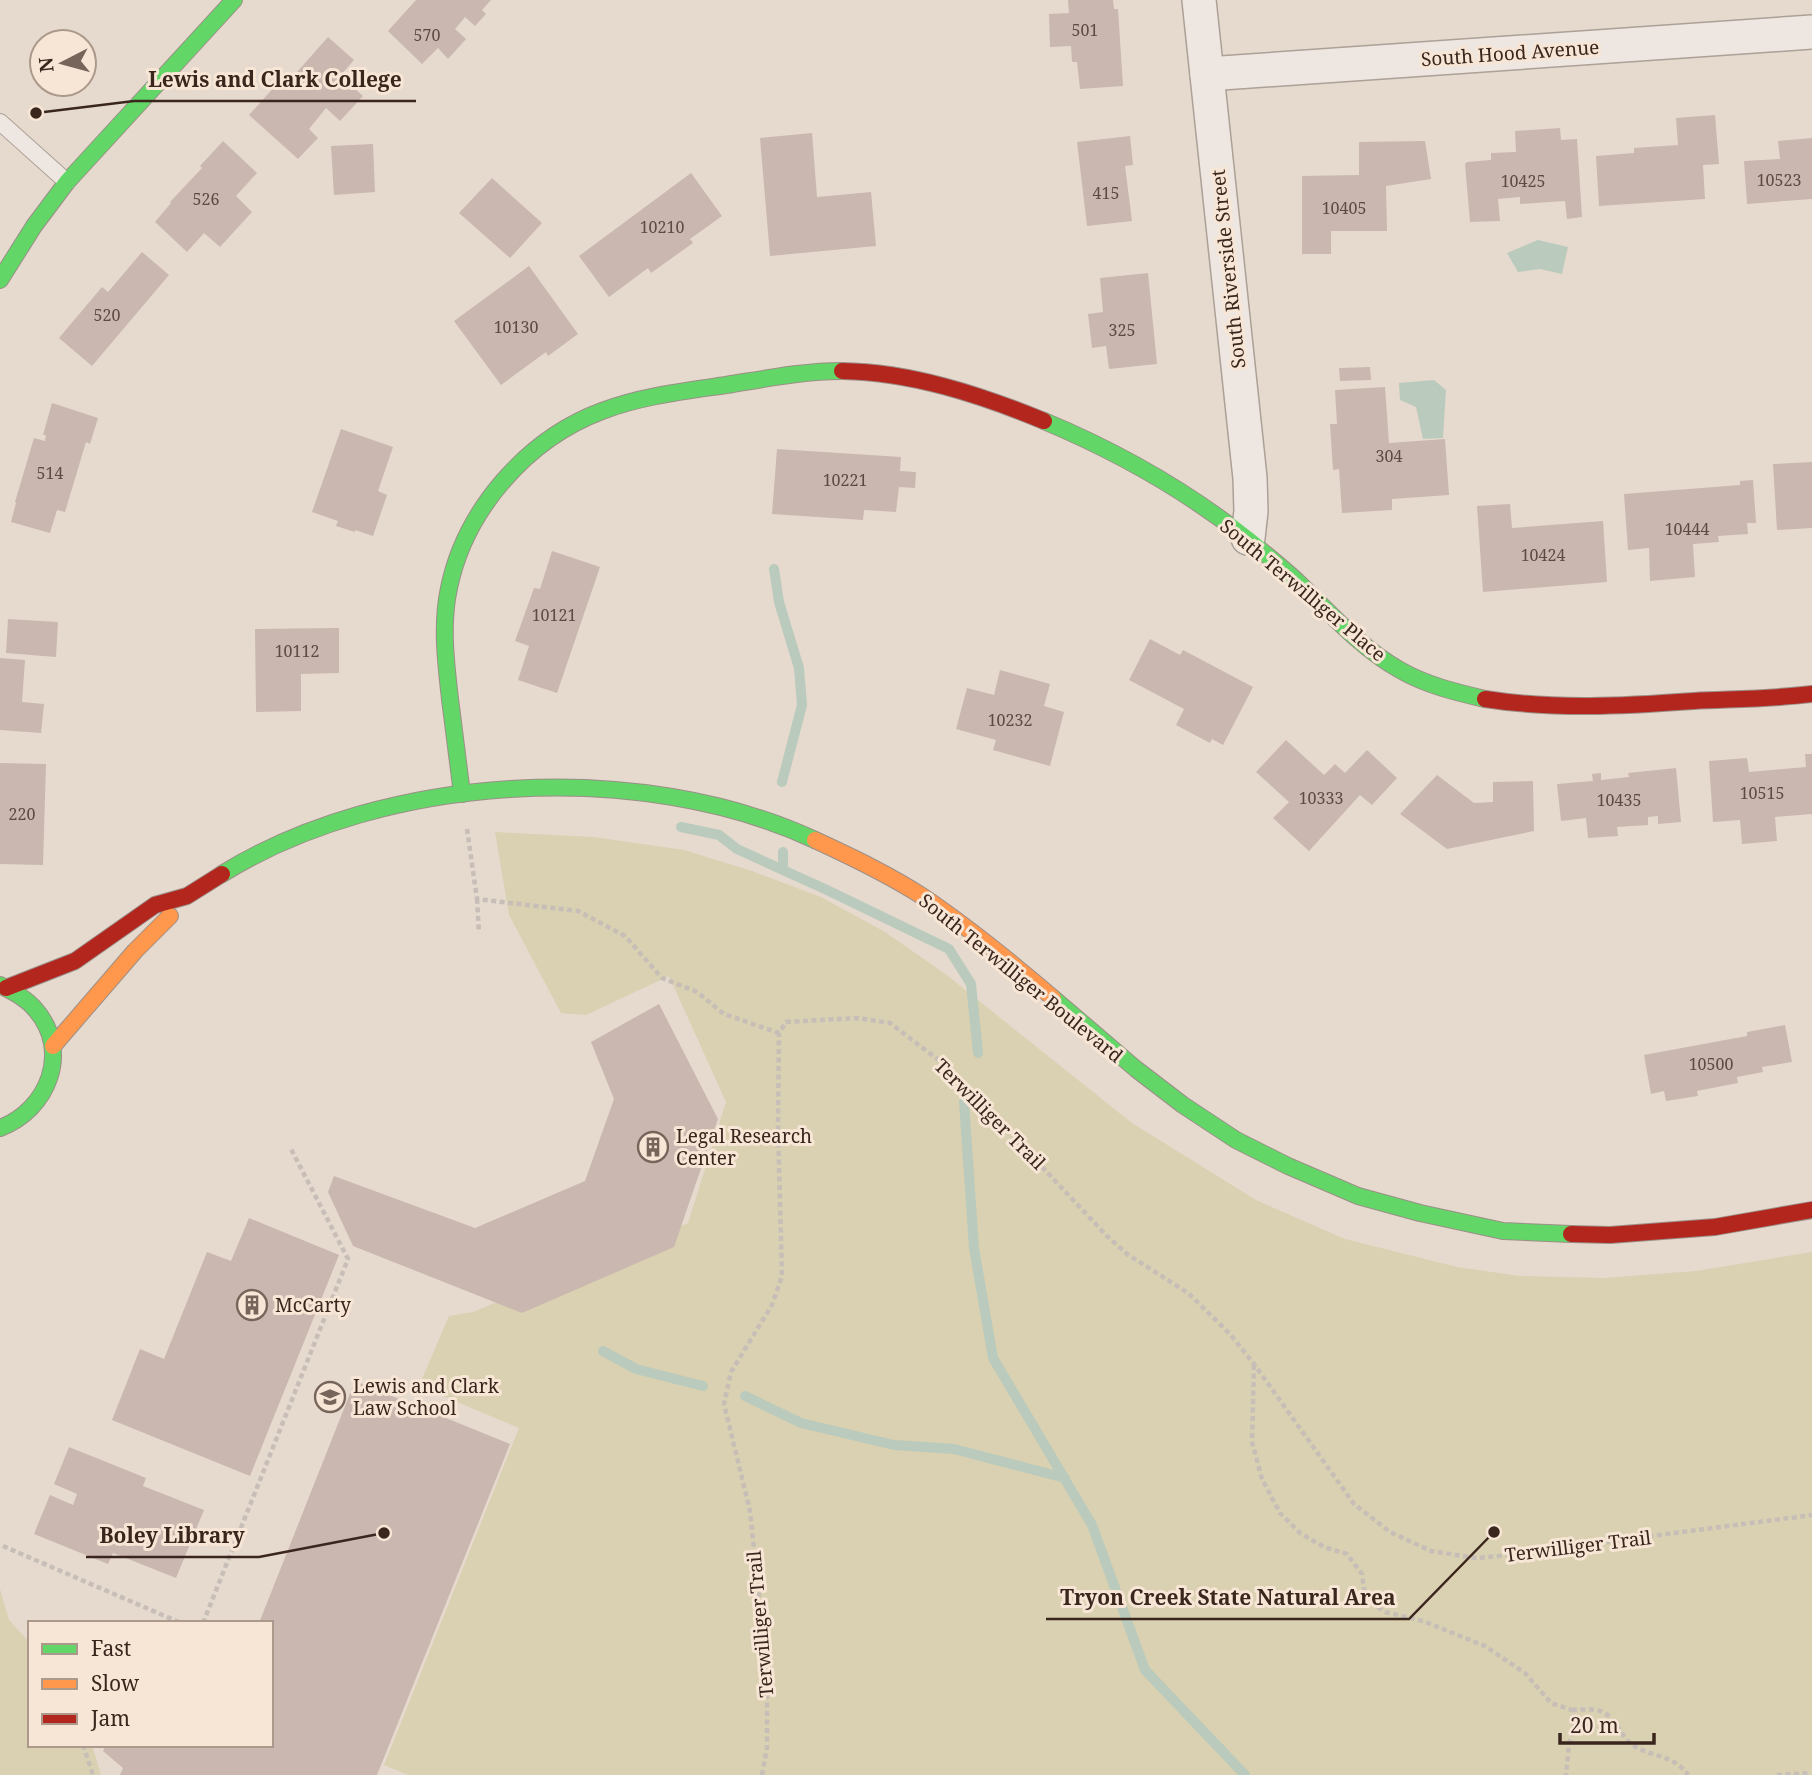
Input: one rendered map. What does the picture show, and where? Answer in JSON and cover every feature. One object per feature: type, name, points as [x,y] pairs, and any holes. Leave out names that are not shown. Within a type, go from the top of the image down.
[{"type":"main road","points":[[0,280],[34,226],[67,182],[234,0]]},
{"type":"main road","name":"South Terwilliger Place","points":[[461,794],[446,660],[447,597],[461,549],[484,505],[512,470],[528,454],[563,428],[618,405],[657,395],[819,372],[865,372],[958,390],[1002,404],[1116,455],[1248,538],[1371,650],[1394,667],[1451,691],[1497,701],[1595,708],[1812,694]]},
{"type":"main road","name":"South Terwilliger Boulevard","points":[[3,987],[75,961],[155,905],[187,896],[246,860],[351,816],[461,794],[537,788],[640,792],[694,801],[740,813],[808,837],[856,859],[923,897],[966,928],[1183,1105],[1236,1140],[1357,1196],[1503,1231],[1610,1236],[1715,1227],[1812,1210]]},
{"type":"main road","name":"South Terwilliger Boulevard","points":[[3,987],[24,998],[37,1012],[53,1046],[135,950],[166,922],[187,896]]},
{"type":"main road","points":[[0,1128],[9,1126],[24,1116],[38,1102],[47,1085],[53,1046]]},
{"type":"street","name":"South Riverside Street","points":[[1199,0],[1250,478],[1248,538]]},
{"type":"street","name":"South Hood Avenue","points":[[1207,74],[1812,32]]},
{"type":"lane","points":[[0,122],[67,182]]},
{"type":"path","points":[[465,821],[477,899],[479,933]]},
{"type":"path","points":[[477,899],[578,911],[625,936],[662,978],[697,992],[724,1014],[779,1033]]},
{"type":"path","name":"Terwilliger Trail","points":[[762,1775],[767,1747],[766,1660],[750,1511],[724,1404],[731,1372],[772,1305],[782,1276],[778,1127],[779,1033],[786,1022],[857,1018],[890,1023],[949,1068],[1127,1254],[1188,1293],[1230,1334],[1354,1504],[1390,1532],[1431,1550],[1476,1558],[1812,1515]]},
{"type":"path","points":[[204,1621],[348,1259],[290,1147]]},
{"type":"path","points":[[1254,1364],[1252,1442],[1262,1479],[1280,1513],[1300,1533],[1347,1554],[1362,1574],[1364,1589],[1372,1603],[1385,1612],[1423,1621],[1485,1646],[1525,1673],[1551,1703],[1572,1710],[1599,1710],[1612,1719],[1629,1742],[1644,1752],[1667,1757],[1688,1775]]},
{"type":"path","points":[[4,1546],[176,1621]]},
{"type":"path","points":[[1566,1775],[1569,1744],[1575,1725],[1572,1710]]},
{"type":"path","points":[[84,1747],[93,1775]]},
{"type":"path","points":[[1777,1775],[1810,1773]]},
{"type":"shaded area","points":[[1538,240],[1568,247],[1562,274],[1540,269],[1518,272],[1507,253]]},
{"type":"shaded area","points":[[1434,380],[1446,390],[1443,438],[1423,439],[1416,407],[1400,400],[1399,383]]},
{"type":"shaded area","points":[[495,832],[594,837],[684,850],[752,871],[821,897],[885,932],[944,973],[1132,1123],[1256,1200],[1345,1239],[1457,1267],[1520,1276],[1604,1278],[1696,1271],[1812,1252],[1812,1775],[408,1775],[384,1765],[519,1428],[419,1386],[449,1316],[473,1312],[688,1223],[726,1102],[669,976],[586,1015],[561,1013],[509,915]]},
{"type":"shaded area","points":[[0,1589],[9,1620],[28,1641],[28,1747],[93,1747],[101,1775],[0,1775]]},
{"type":"building","points":[[416,0],[491,0],[482,10],[486,14],[475,26],[465,17],[455,29],[466,39],[448,59],[438,48],[422,64],[388,31]]},
{"type":"building","points":[[1068,0],[1113,0],[1114,9],[1118,9],[1123,86],[1080,89],[1077,62],[1072,62],[1071,46],[1050,47],[1049,14],[1069,13]]},
{"type":"building","points":[[328,37],[354,60],[340,76],[363,96],[340,121],[326,108],[309,129],[318,138],[298,159],[249,115],[276,85],[282,89]]},
{"type":"building","points":[[1715,115],[1719,164],[1703,165],[1705,199],[1599,206],[1596,156],[1634,153],[1634,148],[1678,145],[1676,118]]},
{"type":"building","points":[[1560,128],[1561,140],[1577,139],[1582,217],[1567,219],[1565,201],[1520,204],[1520,197],[1498,199],[1500,221],[1470,222],[1465,164],[1491,160],[1491,153],[1516,152],[1515,131]]},
{"type":"building","points":[[812,133],[817,197],[871,192],[876,246],[770,256],[760,138]]},
{"type":"building","points":[[1130,136],[1133,165],[1125,166],[1132,221],[1087,226],[1077,142]]},
{"type":"building","points":[[1812,138],[1812,199],[1747,204],[1744,161],[1780,159],[1778,141]]},
{"type":"building","points":[[223,141],[257,173],[236,196],[252,212],[220,247],[204,233],[187,252],[155,222]]},
{"type":"building","points":[[1425,141],[1431,179],[1386,186],[1387,231],[1331,231],[1331,254],[1302,254],[1302,176],[1359,175],[1359,142]]},
{"type":"building","points":[[373,144],[375,192],[334,195],[331,146]]},
{"type":"building","points":[[691,173],[722,216],[690,239],[693,243],[651,273],[648,268],[609,297],[579,256]]},
{"type":"building","points":[[492,178],[542,223],[510,258],[459,213]]},
{"type":"building","points":[[142,252],[169,275],[92,366],[59,338],[102,287],[108,292]]},
{"type":"building","points":[[529,266],[578,334],[548,356],[546,352],[501,385],[454,321]]},
{"type":"building","points":[[1148,273],[1157,364],[1109,369],[1106,346],[1092,348],[1088,314],[1103,312],[1100,278]]},
{"type":"building","points":[[1370,367],[1371,380],[1340,381],[1339,368]]},
{"type":"building","points":[[1385,387],[1389,443],[1445,439],[1449,495],[1392,499],[1392,510],[1342,513],[1339,469],[1333,470],[1330,424],[1337,424],[1335,390]]},
{"type":"building","points":[[52,403],[98,418],[90,444],[86,442],[65,512],[57,510],[50,533],[11,522],[34,438],[45,441],[46,435],[43,435]]},
{"type":"building","points":[[341,429],[393,447],[378,491],[387,495],[373,536],[336,526],[338,521],[312,512]]},
{"type":"building","points":[[777,449],[901,457],[900,471],[916,472],[915,488],[899,487],[896,512],[864,510],[863,520],[772,514]]},
{"type":"building","points":[[1812,462],[1812,528],[1777,530],[1773,464]]},
{"type":"building","points":[[1753,480],[1756,523],[1747,523],[1748,534],[1718,536],[1719,542],[1693,544],[1695,577],[1650,581],[1649,548],[1628,550],[1624,494],[1740,485],[1740,481]]},
{"type":"building","points":[[1510,504],[1512,528],[1603,521],[1607,582],[1483,592],[1477,506]]},
{"type":"building","points":[[552,551],[600,567],[557,693],[518,680],[529,646],[515,641],[534,588],[540,589]]},
{"type":"building","points":[[8,619],[58,622],[56,657],[6,653]]},
{"type":"building","points":[[339,628],[339,673],[301,674],[301,711],[256,712],[255,629]]},
{"type":"building","points":[[1150,639],[1180,655],[1183,650],[1253,687],[1223,745],[1212,739],[1210,743],[1176,725],[1184,709],[1129,680]]},
{"type":"building","points":[[0,658],[25,660],[22,702],[44,704],[41,733],[0,730]]},
{"type":"building","points":[[1000,670],[1050,684],[1044,706],[1064,712],[1050,766],[993,750],[996,740],[956,729],[967,688],[994,695]]},
{"type":"building","points":[[1286,740],[1324,775],[1335,764],[1345,773],[1367,750],[1397,778],[1372,805],[1360,795],[1309,851],[1273,818],[1289,802],[1256,772]]},
{"type":"building","points":[[1805,754],[1812,754],[1812,814],[1775,817],[1777,841],[1742,844],[1740,820],[1713,822],[1709,761],[1747,758],[1749,772],[1806,767]]},
{"type":"building","points":[[0,763],[46,764],[43,865],[0,864]]},
{"type":"building","points":[[1676,768],[1681,822],[1658,824],[1658,816],[1648,817],[1648,825],[1617,827],[1618,836],[1588,838],[1586,818],[1561,821],[1557,784],[1593,781],[1592,774],[1601,773],[1601,780],[1629,777],[1628,773]]},
{"type":"building","points":[[1437,775],[1474,803],[1493,802],[1493,782],[1533,781],[1534,831],[1447,849],[1400,814]]},
{"type":"building","name":"Legal Research Center","points":[[659,1004],[718,1119],[674,1247],[522,1313],[353,1246],[328,1192],[334,1176],[475,1228],[585,1181],[614,1099],[591,1042]]},
{"type":"building","points":[[1785,1025],[1792,1062],[1762,1067],[1763,1072],[1737,1077],[1738,1083],[1697,1091],[1698,1096],[1666,1101],[1664,1091],[1651,1094],[1644,1055],[1747,1036],[1747,1032]]},
{"type":"building","name":"McCarty","points":[[249,1218],[339,1255],[250,1476],[112,1420],[140,1349],[164,1359],[207,1252],[231,1261]]},
{"type":"building","points":[[355,1381],[510,1444],[377,1775],[120,1775],[123,1768],[103,1751],[105,1747],[273,1747],[273,1621],[260,1621]]},
{"type":"building","points":[[69,1447],[146,1478],[143,1486],[204,1510],[176,1578],[113,1553],[108,1564],[34,1534],[50,1495],[73,1505],[77,1494],[54,1484]]},
{"type":"waterway","points":[[774,569],[779,602],[799,668],[802,705],[782,782]]},
{"type":"waterway","points":[[681,827],[719,835],[737,849],[949,949],[971,984],[978,1053]]},
{"type":"waterway","points":[[783,852],[783,869]]},
{"type":"waterway","points":[[964,1102],[974,1248],[993,1358],[1092,1525],[1145,1670],[1245,1775]]},
{"type":"waterway","points":[[603,1351],[636,1369],[703,1386]]},
{"type":"waterway","points":[[745,1396],[801,1423],[894,1445],[954,1449],[1065,1478]]},
{"type":"traffic: fast","points":[[0,280],[34,226],[67,182],[234,0]]},
{"type":"traffic: fast","points":[[462,794],[446,658],[447,602],[457,559],[469,531],[503,481],[525,459],[575,423],[632,401],[769,378],[842,371]]},
{"type":"traffic: fast","points":[[1044,421],[1149,473],[1223,520],[1286,571],[1347,630],[1386,661],[1430,684],[1485,699]]},
{"type":"traffic: fast","points":[[222,874],[287,840],[359,815],[435,798],[514,789],[594,789],[672,797],[746,814],[815,840]]},
{"type":"traffic: fast","points":[[0,985],[23,998],[35,1009],[46,1025],[52,1043],[53,1060],[42,1094],[31,1108],[0,1128]]},
{"type":"traffic: fast","points":[[1053,998],[1183,1105],[1236,1140],[1288,1166],[1358,1196],[1420,1213],[1503,1231],[1571,1234]]},
{"type":"traffic: slow","points":[[815,840],[885,874],[925,898],[958,921],[1053,998]]},
{"type":"traffic: slow","points":[[53,1046],[135,951],[170,916]]},
{"type":"traffic: jam","points":[[842,371],[920,380],[996,402],[1044,421]]},
{"type":"traffic: jam","points":[[1485,699],[1537,705],[1590,706],[1812,694]]},
{"type":"traffic: jam","points":[[6,988],[75,961],[155,905],[187,896],[222,874]]},
{"type":"traffic: jam","points":[[1571,1234],[1610,1235],[1715,1227],[1812,1210]]},
{"type":"place","name":"Lewis and Clark College","points":[[36,113]]},
{"type":"place","name":"Legal Research Center","points":[[653,1147]]},
{"type":"place","name":"McCarty","points":[[252,1305]]},
{"type":"place","name":"Lewis and Clark Law School","points":[[330,1397]]},
{"type":"place","name":"Tryon Creek State Natural Area","points":[[1494,1532]]},
{"type":"place","name":"Boley Library","points":[[384,1533]]}]
